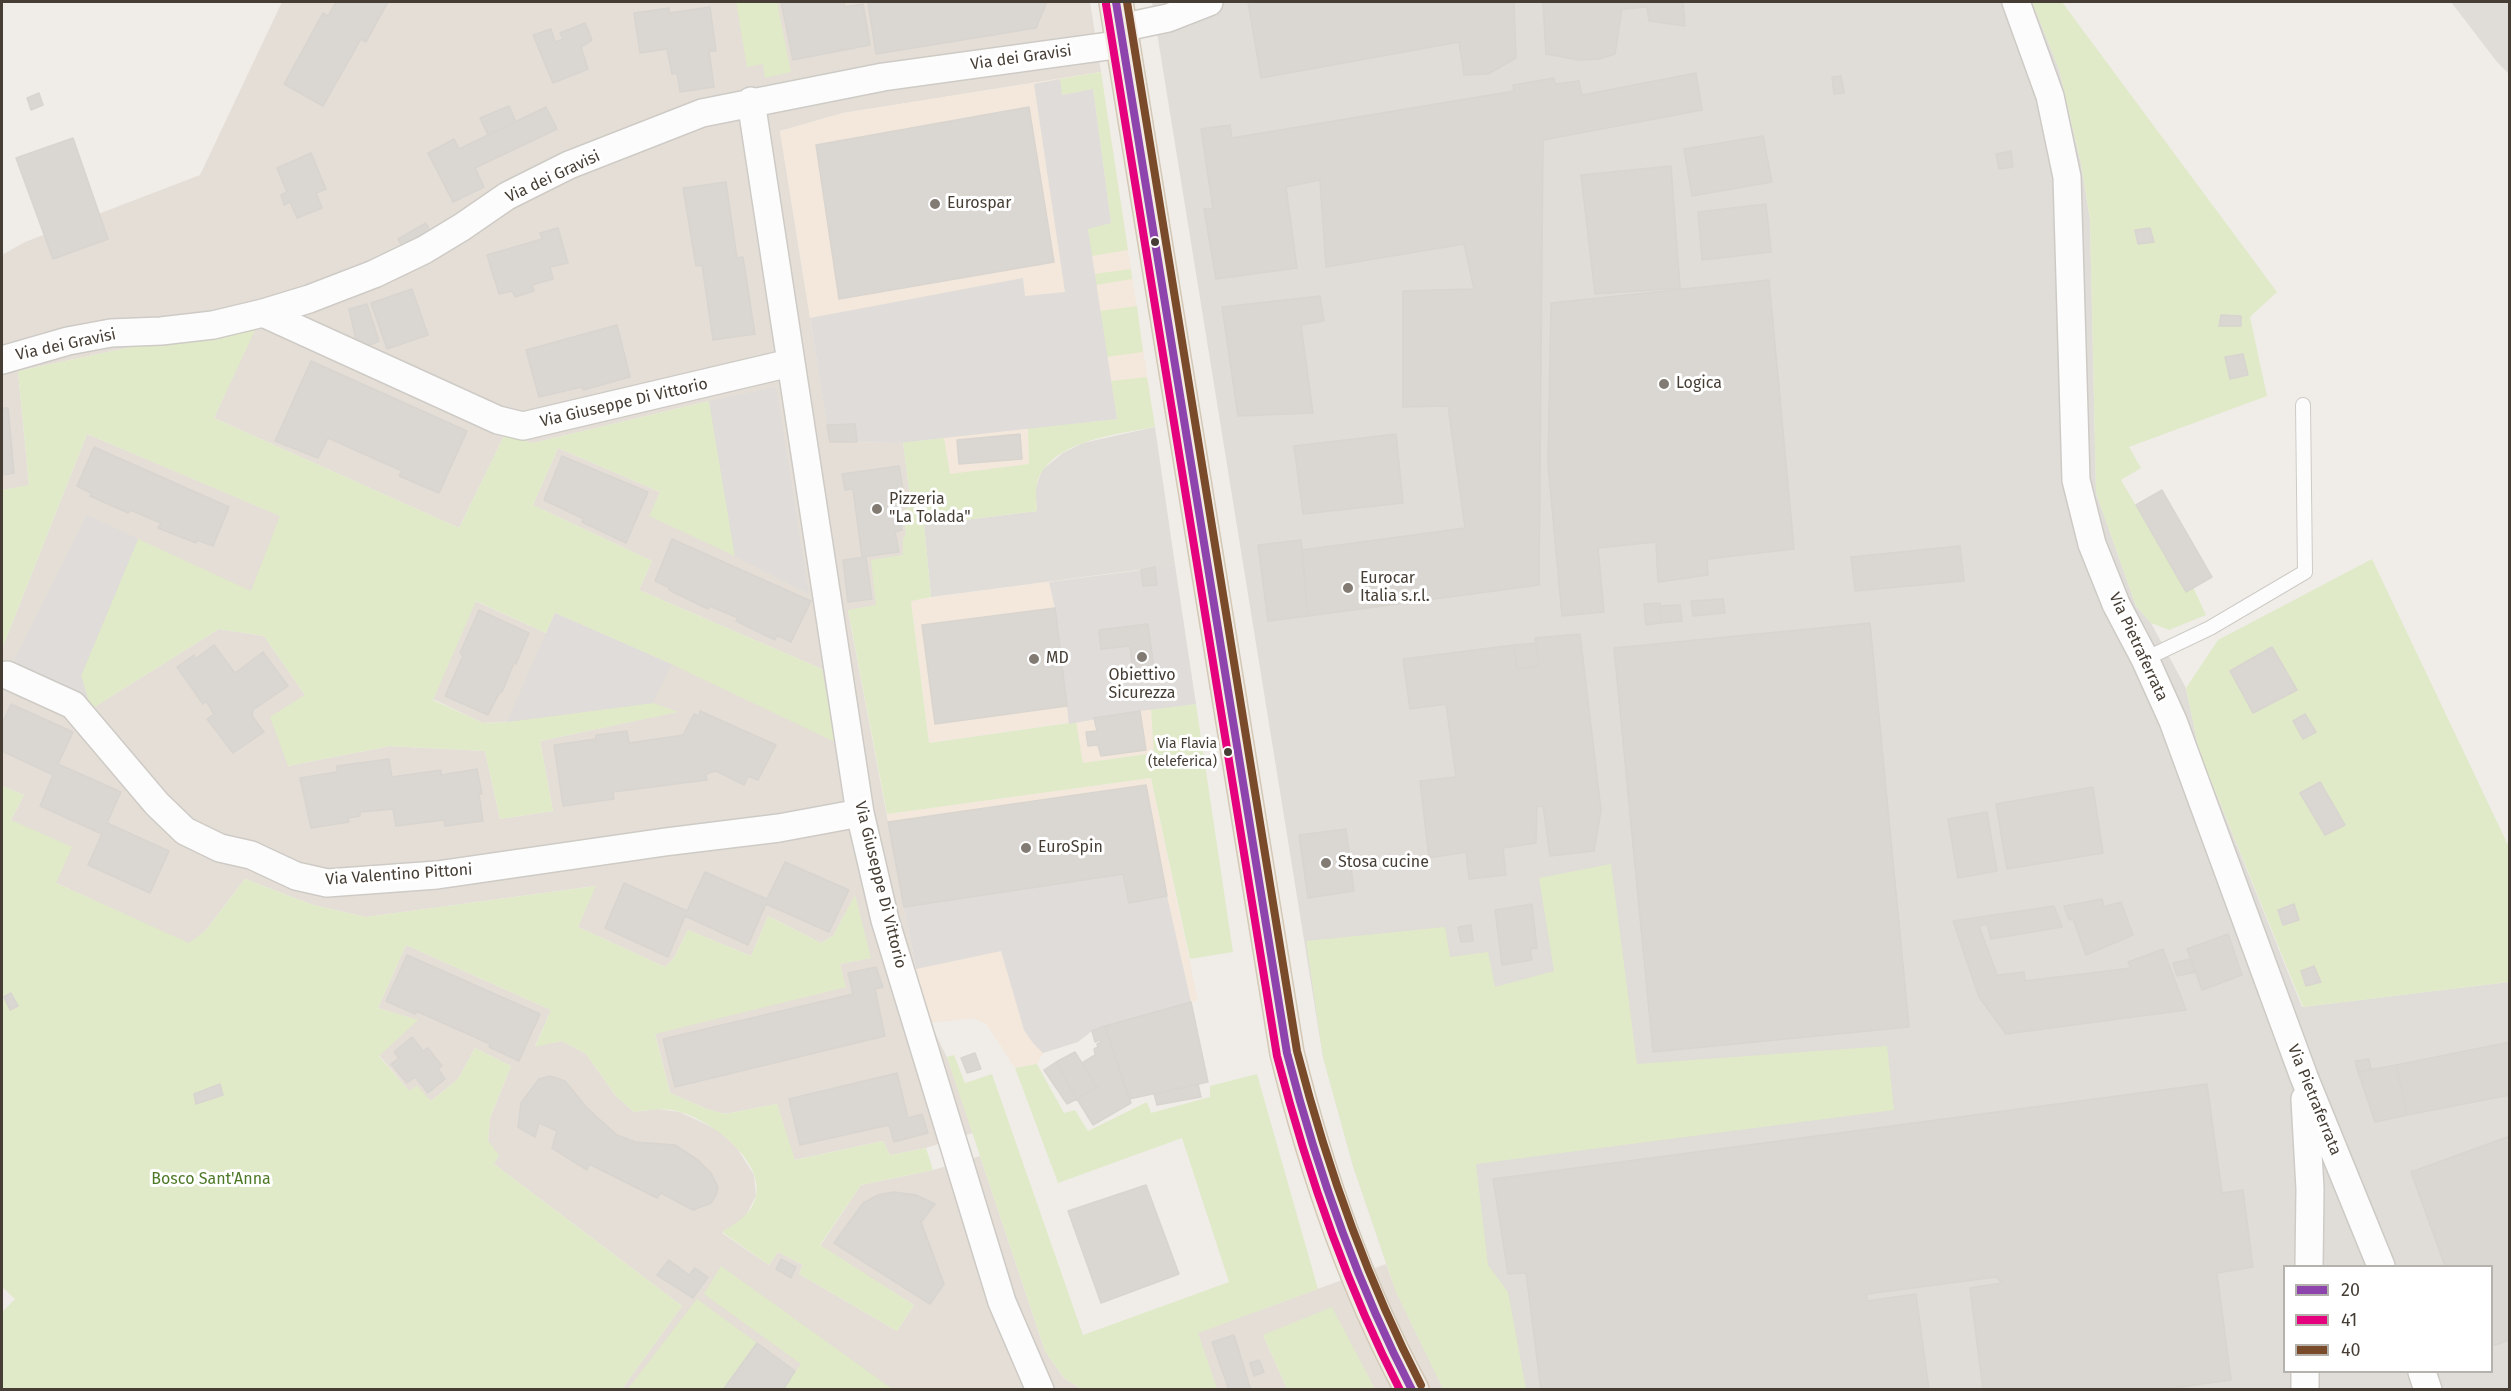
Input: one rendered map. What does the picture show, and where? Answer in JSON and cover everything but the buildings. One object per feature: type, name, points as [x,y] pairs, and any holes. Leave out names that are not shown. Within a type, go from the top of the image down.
[{"type":"main road","points":[[1119,25],[1287,1053],[1308,1136],[1354,1270],[1412,1389]]},
{"type":"street","points":[[1119,25],[1168,18],[1209,2]]},
{"type":"street","name":"Via Pietraferrata","points":[[2016,2],[2050,96],[2067,177],[2076,480],[2092,544],[2116,604],[2145,658],[2173,721],[2304,1077],[2381,1265]]},
{"type":"street","name":"Via dei Gravisi","points":[[2,360],[68,341],[111,333],[161,331],[213,325],[263,314],[374,274],[424,250],[507,196],[569,165],[702,113],[883,77],[1119,25]]},
{"type":"street","name":"Via Giuseppe Di Vittorio","points":[[751,102],[860,813],[885,920],[999,1291],[1040,1389]]},
{"type":"street","name":"Via Giuseppe Di Vittorio","points":[[263,314],[498,420],[523,426],[790,363]]},
{"type":"street","name":"Via Valentino Pittoni","points":[[7,675],[73,705],[157,804],[185,831],[220,848],[251,855],[296,876],[327,883],[449,874],[778,828],[860,813]]},
{"type":"street","points":[[2304,1077],[2310,1189],[2309,1265]]},
{"type":"street","points":[[2305,1373],[2305,1389]]},
{"type":"street","points":[[2423,1373],[2428,1389]]},
{"type":"lane","points":[[2145,658],[2210,628],[2306,572],[2302,405]]},
{"type":"shaded area","points":[[282,2],[1090,2],[1101,72],[843,113],[780,131],[830,442],[903,442],[911,506],[903,511],[906,534],[903,539],[903,555],[876,605],[848,611],[916,969],[930,1023],[947,1057],[973,1133],[926,1148],[890,1155],[883,1141],[794,1160],[777,1104],[725,1114],[670,1093],[655,1033],[845,987],[840,964],[870,958],[855,896],[833,936],[821,943],[768,916],[751,956],[688,930],[674,958],[665,967],[578,927],[595,886],[366,917],[313,905],[245,879],[206,930],[189,944],[56,883],[11,820],[24,795],[2,786],[2,649],[87,434],[281,516],[252,591],[91,709],[219,629],[264,636],[305,695],[288,766],[390,746],[485,751],[500,819],[553,811],[540,741],[676,712],[483,723],[433,699],[475,601],[546,633],[555,613],[671,664],[822,669],[639,590],[652,561],[533,505],[558,448],[660,492],[650,516],[709,401],[533,443],[504,436],[459,528],[214,418],[255,328],[218,339],[136,346],[18,371],[29,486],[2,490],[2,255],[25,242],[200,175]]},
{"type":"shaded area","points":[[1152,2],[2032,2],[2059,69],[2081,164],[2090,219],[2096,493],[2136,606],[2151,623],[2186,688],[2199,751],[2302,1007],[2509,982],[2509,1389],[1443,1389],[1396,1292],[1353,1166],[1323,1057]]},
{"type":"shaded area","points":[[2451,2],[2509,2],[2509,74],[2497,62]]},
{"type":"shaded area","points":[[1101,72],[1153,414],[1028,429],[1030,464],[950,475],[944,438],[898,443],[830,442],[780,131],[843,113]]},
{"type":"shaded area","points":[[1060,79],[1062,95],[1093,89],[1111,223],[1088,229],[1117,419],[898,443],[857,442],[855,424],[827,425],[810,318],[1023,278],[1025,296],[1065,292],[1034,84]]},
{"type":"shaded area","points":[[776,387],[809,594],[735,556],[709,401]]},
{"type":"shaded area","points":[[1155,427],[1175,565],[931,597],[924,525],[1037,511],[1035,490],[1042,470],[1063,453],[1083,443]]},
{"type":"shaded area","points":[[87,515],[138,539],[81,676],[91,709],[7,675]]},
{"type":"shaded area","name":"MD","points":[[1175,565],[1196,704],[1151,709],[1155,753],[1083,763],[1075,722],[929,743],[911,600]]},
{"type":"shaded area","points":[[1175,565],[1196,704],[1069,724],[1055,608],[1049,582],[1141,570],[1144,586],[1157,584],[1155,567]],"holes":[[[1148,624],[1154,670],[1134,673],[1130,646],[1102,649],[1099,631]]]},
{"type":"shaded area","points":[[555,613],[671,664],[653,703],[507,722]]},
{"type":"shaded area","name":"EuroSpin","points":[[1151,778],[1198,1000],[1092,1031],[1078,1042],[1043,1053],[1037,1064],[1015,1068],[987,1025],[974,1018],[930,1023],[916,969],[887,814]]},
{"type":"shaded area","points":[[1123,874],[1129,903],[1167,896],[1191,1002],[1092,1031],[1078,1042],[1043,1053],[1024,1030],[1001,951],[916,969],[904,907]]},
{"type":"shaded area","points":[[406,945],[551,1010],[535,1046],[562,1041],[586,1054],[616,1096],[634,1112],[657,1109],[680,1112],[718,1130],[737,1148],[754,1175],[756,1196],[745,1217],[722,1233],[769,1265],[778,1252],[803,1265],[799,1274],[897,1331],[914,1305],[820,1246],[861,1185],[933,1170],[980,1156],[1045,1351],[1064,1378],[1081,1389],[622,1389],[682,1306],[494,1164],[488,1141],[490,1118],[511,1066],[475,1048],[458,1079],[431,1101],[409,1091],[379,1055],[417,1020],[378,1008]]},
{"type":"shaded area","points":[[1386,1264],[1396,1292],[1443,1389],[1375,1389],[1355,1354],[1263,1335],[1287,1389],[1217,1389],[1197,1333]]},
{"type":"green space","points":[[736,2],[777,2],[791,72],[765,78],[763,64],[747,67]]},
{"type":"green space","points":[[2032,2],[2062,2],[2277,292],[2250,317],[2267,396],[2129,447],[2141,468],[2121,480],[2186,591],[2193,587],[2206,615],[2169,630],[2151,623],[2136,606],[2096,493],[2090,219],[2081,164],[2059,69]]},
{"type":"green space","points":[[1101,72],[1128,250],[1091,256],[1088,228],[1111,223],[1093,89],[1061,95],[1060,79]]},
{"type":"green space","points":[[1131,269],[1132,279],[1096,285],[1094,274]]},
{"type":"green space","points":[[1137,306],[1143,352],[1106,357],[1100,311]]},
{"type":"green space","points":[[256,328],[214,418],[459,528],[504,436],[533,443],[709,401],[735,556],[649,516],[660,492],[558,448],[533,505],[652,561],[639,590],[822,669],[835,742],[671,664],[555,613],[546,633],[476,601],[433,700],[483,723],[507,722],[653,703],[678,712],[540,741],[553,811],[500,819],[485,751],[390,746],[288,766],[270,717],[305,695],[264,636],[219,629],[91,709],[81,676],[138,539],[251,591],[280,516],[87,434],[2,649],[2,490],[29,485],[18,371],[136,346],[218,339]]},
{"type":"green space","points":[[1147,377],[1155,427],[1094,440],[1065,451],[1043,470],[1038,480],[1037,511],[924,525],[931,597],[911,601],[929,743],[1076,722],[1083,763],[1154,753],[1151,709],[1196,704],[1233,952],[1190,959],[1151,778],[887,814],[848,610],[876,605],[871,560],[903,555],[903,539],[906,534],[903,511],[911,506],[903,442],[944,438],[950,474],[1029,464],[1028,428],[1117,419],[1111,381]]},
{"type":"green space","points":[[2372,559],[2509,847],[2509,982],[2303,1007],[2199,751],[2186,688],[2218,640]]},
{"type":"green space","name":"Bosco Sant'Anna","points":[[2,786],[24,795],[11,820],[72,847],[56,883],[189,943],[206,930],[245,879],[313,905],[366,917],[596,886],[578,927],[665,967],[674,958],[688,930],[751,956],[768,916],[821,943],[833,936],[855,895],[871,958],[840,964],[846,987],[655,1034],[670,1093],[725,1114],[777,1104],[795,1160],[883,1141],[890,1155],[926,1148],[933,1170],[861,1185],[820,1245],[914,1305],[897,1331],[799,1274],[803,1265],[778,1252],[769,1265],[722,1232],[747,1213],[756,1196],[756,1182],[752,1169],[732,1144],[706,1123],[674,1110],[634,1112],[616,1096],[586,1054],[562,1041],[535,1047],[551,1010],[406,945],[378,1008],[418,1020],[379,1056],[409,1091],[417,1086],[431,1101],[458,1079],[475,1048],[511,1066],[490,1118],[488,1141],[499,1155],[494,1164],[682,1306],[622,1389],[2,1389],[2,1312],[15,1299],[2,1287]]},
{"type":"green space","points":[[1611,864],[1637,1064],[1887,1046],[1894,1110],[1476,1164],[1488,1265],[1508,1292],[1526,1389],[1443,1389],[1396,1292],[1353,1166],[1323,1057],[1306,941],[1445,927],[1450,957],[1488,952],[1495,987],[1554,971],[1539,878]]},
{"type":"green space","points":[[954,1055],[965,1083],[992,1074],[1083,1335],[1229,1282],[1182,1138],[1058,1183],[1015,1068],[1037,1064],[1064,1113],[1075,1110],[1088,1131],[1147,1102],[1151,1113],[1210,1097],[1210,1086],[1257,1074],[1318,1289],[1198,1333],[1217,1389],[1081,1389],[1064,1378],[1045,1351],[947,1057]]},
{"type":"green space","points":[[721,1266],[891,1388],[783,1389],[801,1364],[704,1294]]},
{"type":"green space","points":[[697,1299],[757,1343],[723,1389],[627,1390]]},
{"type":"green space","points":[[1332,1307],[1375,1389],[1287,1389],[1263,1335]]},
{"type":"transit line","name":"20","points":[[1116,2],[1287,1053],[1311,1140],[1340,1225],[1373,1308],[1412,1390]]},
{"type":"transit line","name":"40","points":[[1127,2],[1297,1051],[1321,1137],[1350,1221],[1383,1304],[1421,1385]]},
{"type":"transit line","name":"41","points":[[1106,4],[1277,1056],[1301,1142],[1329,1226],[1362,1309],[1400,1390]]},
{"type":"place","name":"Eurospar","points":[[935,204]]},
{"type":"place","name":"Logica","points":[[1664,384]]},
{"type":"place","name":"Pizzeria \"La Tolada\"","points":[[877,509]]},
{"type":"place","name":"Eurocar Italia s.r.l.","points":[[1348,588]]},
{"type":"place","name":"Obiettivo Sicurezza","points":[[1142,657]]},
{"type":"place","name":"MD","points":[[1034,659]]},
{"type":"place","name":"Via Flavia (teleferica)","points":[[1228,752]]},
{"type":"place","name":"EuroSpin","points":[[1026,848]]},
{"type":"place","name":"Stosa cucine","points":[[1326,863]]}]
